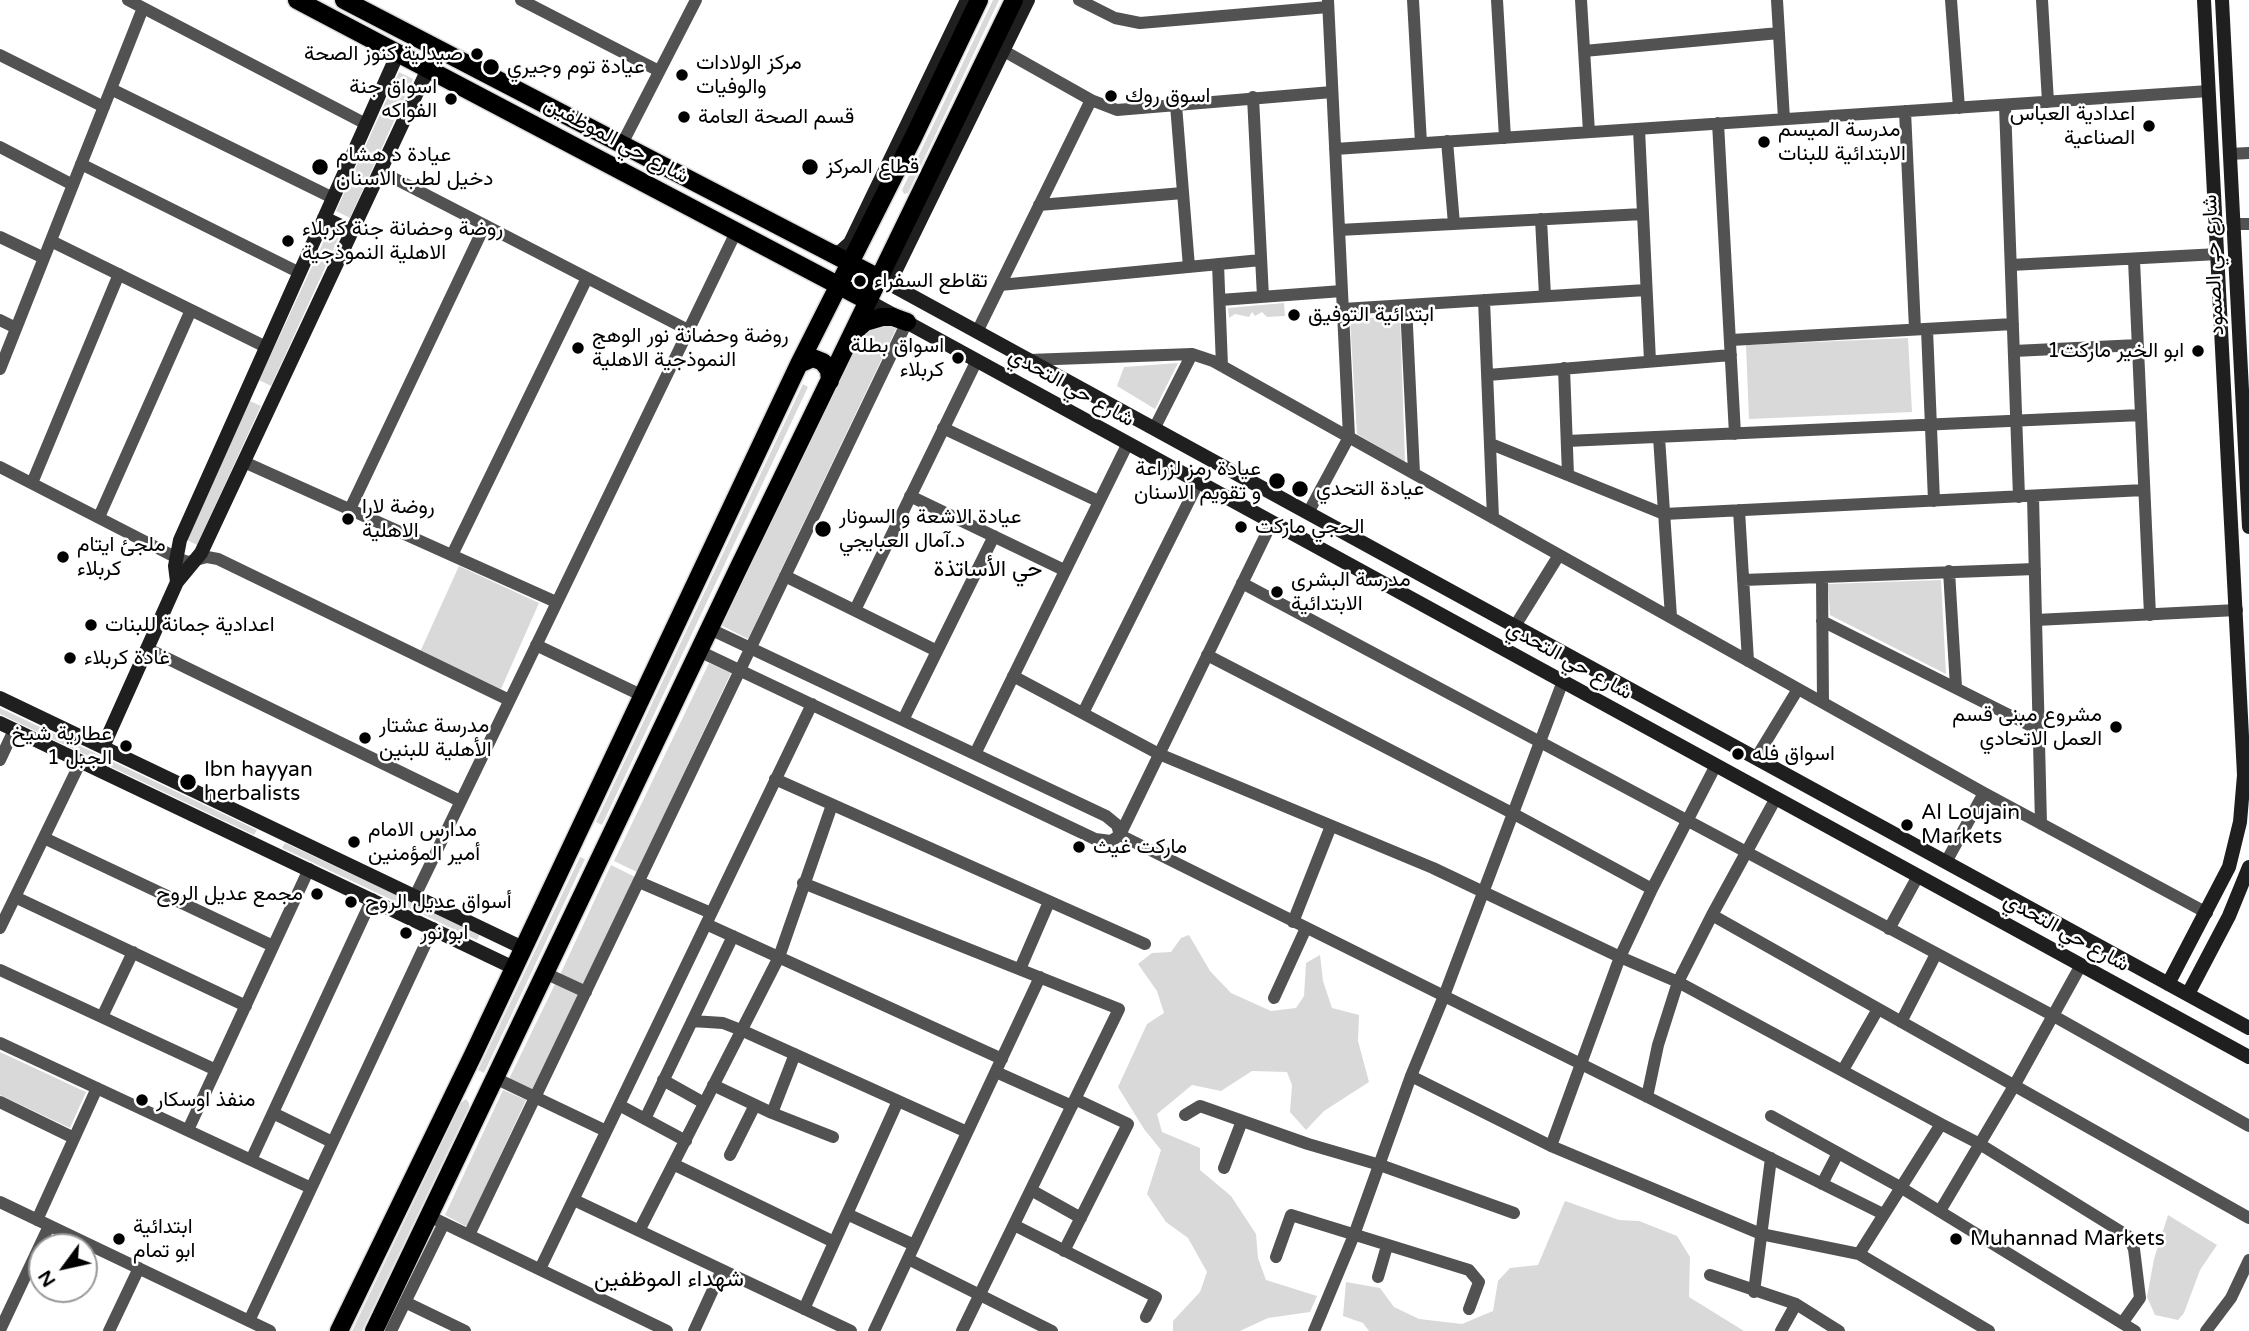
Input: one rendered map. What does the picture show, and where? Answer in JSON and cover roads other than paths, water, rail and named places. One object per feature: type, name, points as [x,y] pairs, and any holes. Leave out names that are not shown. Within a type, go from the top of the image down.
[{"type":"main road","name":"شارع حي الموظفين","points":[[297,0],[838,284]]},
{"type":"main road","name":"شارع حي الموظفين","points":[[344,0],[850,262]]},
{"type":"main road","points":[[339,1331],[466,1069],[799,364],[895,175],[908,135],[967,0]]},
{"type":"main road","points":[[828,251],[839,253],[850,243],[979,0]]},
{"type":"main road","points":[[374,1331],[437,1219],[494,1080],[1014,0]]},
{"type":"main road","points":[[900,289],[894,283],[894,274],[1028,0]]},
{"type":"main road","points":[[2168,984],[2229,867],[2243,799],[2245,775],[2237,610],[2243,594],[2218,254],[2204,0]]},
{"type":"main road","name":"شارع حي الصمود","points":[[2222,0],[2231,199],[2244,360],[2249,527]]},
{"type":"main road","points":[[177,582],[176,557],[180,540],[398,53]]},
{"type":"main road","points":[[103,747],[177,582],[196,561],[428,69]]},
{"type":"main road","points":[[534,124],[545,114],[544,103]]},
{"type":"main road","points":[[561,138],[560,128],[566,119],[572,118]]},
{"type":"main road","points":[[895,175],[895,189],[901,195],[914,197],[956,149]]},
{"type":"main road","points":[[2213,170],[2224,173],[2230,161]]},
{"type":"main road","points":[[674,198],[683,192],[683,176]]},
{"type":"main road","points":[[700,211],[699,200],[705,192],[711,190]]},
{"type":"main road","points":[[2215,200],[2225,196],[2231,199]]},
{"type":"main road","points":[[324,218],[352,231]]},
{"type":"main road","points":[[850,262],[879,278]]},
{"type":"main road","name":"شارع حي التحدي","points":[[879,278],[2245,1026]]},
{"type":"main road","points":[[838,284],[868,300]]},
{"type":"main road","name":"شارع حي التحدي","points":[[868,300],[2249,1057]]},
{"type":"main road","points":[[850,337],[861,325],[875,318],[893,317],[907,322]]},
{"type":"main road","points":[[956,348],[950,340],[952,330],[961,325],[973,329]]},
{"type":"main road","points":[[799,364],[808,359],[818,359],[827,365],[830,381]]},
{"type":"main road","points":[[249,387],[273,398]]},
{"type":"main road","points":[[1220,493],[1230,491],[1234,486],[1234,475],[1229,470]]},
{"type":"main road","points":[[1252,511],[1245,503],[1246,492],[1252,488],[1262,488]]},
{"type":"main road","points":[[1363,571],[1376,565],[1377,554],[1372,548]]},
{"type":"main road","points":[[1405,596],[1402,590],[1404,580],[1409,575],[1419,575]]},
{"type":"main road","points":[[0,698],[523,948]]},
{"type":"main road","points":[[0,723],[514,968]]},
{"type":"main road","points":[[254,843],[264,833],[263,824]]},
{"type":"main road","points":[[580,828],[590,840],[609,840]]},
{"type":"main road","points":[[277,854],[279,840],[287,835]]},
{"type":"main road","points":[[570,850],[579,848],[587,851],[597,865]]},
{"type":"main road","points":[[2188,994],[2229,916],[2248,872]]},
{"type":"main road","points":[[472,947],[484,942],[486,935],[483,928]]},
{"type":"main road","points":[[2190,943],[2199,955],[2210,953]]},
{"type":"main road","points":[[2228,1045],[2235,1047],[2244,1042],[2247,1032],[2245,1026]]},
{"type":"main road","points":[[466,1069],[475,1080],[484,1083],[494,1080]]},
{"type":"main road","points":[[453,1095],[472,1096],[481,1108]]},
{"type":"street","points":[[128,0],[366,124]]},
{"type":"street","points":[[522,0],[659,71]]},
{"type":"street","points":[[622,144],[695,0]]},
{"type":"street","points":[[1079,0],[1123,21],[1140,23],[1328,3],[1349,437],[1308,513]]},
{"type":"street","points":[[1104,13],[1110,0]]},
{"type":"street","points":[[1413,0],[1421,143]]},
{"type":"street","points":[[1497,0],[1505,138]]},
{"type":"street","points":[[1581,0],[1589,132]]},
{"type":"street","points":[[1777,0],[1784,119]]},
{"type":"street","points":[[1951,0],[1959,108]]},
{"type":"street","points":[[2042,0],[2048,102]]},
{"type":"street","points":[[0,369],[144,8]]},
{"type":"street","points":[[1584,51],[1779,33]]},
{"type":"street","points":[[1004,51],[1091,100],[1122,110],[1332,92]]},
{"type":"street","points":[[0,55],[104,107]]},
{"type":"street","points":[[111,89],[333,198]]},
{"type":"street","points":[[1335,149],[2209,91]]},
{"type":"street","points":[[1253,97],[1263,297]]},
{"type":"street","points":[[973,329],[1000,285],[1091,100]]},
{"type":"street","points":[[2005,104],[2019,497]]},
{"type":"street","points":[[1176,105],[1189,267]]},
{"type":"street","points":[[1905,111],[1931,425],[1934,501]]},
{"type":"street","points":[[1718,123],[1735,434]]},
{"type":"street","points":[[1639,129],[1650,361]]},
{"type":"street","points":[[1447,141],[1454,224]]},
{"type":"street","points":[[0,147],[73,185]]},
{"type":"street","points":[[2230,161],[2249,153]]},
{"type":"street","points":[[81,164],[300,273]]},
{"type":"street","points":[[380,171],[688,330]]},
{"type":"street","points":[[1040,205],[1183,193]]},
{"type":"street","points":[[1339,230],[1643,214]]},
{"type":"street","points":[[1541,219],[1545,296]]},
{"type":"street","points":[[2233,225],[2249,224]]},
{"type":"street","points":[[350,509],[485,225]]},
{"type":"street","points":[[415,895],[737,230]]},
{"type":"street","points":[[0,237],[44,258]]},
{"type":"street","points":[[51,241],[267,347]]},
{"type":"street","points":[[2011,265],[2218,254]]},
{"type":"street","points":[[1000,285],[1261,260]]},
{"type":"street","points":[[2134,260],[2150,615]]},
{"type":"street","points":[[1219,264],[1222,366]]},
{"type":"street","points":[[32,483],[119,274]]},
{"type":"street","points":[[452,555],[587,278]]},
{"type":"street","points":[[1343,309],[1646,289]]},
{"type":"street","points":[[1220,300],[1342,291]]},
{"type":"street","points":[[1484,300],[1493,518]]},
{"type":"street","points":[[1406,305],[1414,473]]},
{"type":"street","points":[[99,517],[191,310]]},
{"type":"street","points":[[0,320],[16,328]]},
{"type":"street","points":[[469,1235],[907,322]]},
{"type":"street","points":[[1731,340],[2013,324]]},
{"type":"street","points":[[2014,351],[2138,345]]},
{"type":"street","points":[[1154,429],[1192,354]]},
{"type":"street","points":[[1029,360],[1192,354],[1222,366],[1984,793],[2207,913]]},
{"type":"street","points":[[1488,374],[1731,355]]},
{"type":"street","points":[[855,610],[977,360]]},
{"type":"street","points":[[1564,368],[1568,475]]},
{"type":"street","points":[[1567,441],[2141,415]]},
{"type":"street","points":[[943,428],[1098,501]]},
{"type":"street","points":[[1659,437],[1671,617]]},
{"type":"street","points":[[975,754],[1128,443]]},
{"type":"street","points":[[1492,444],[1664,514],[2144,490]]},
{"type":"street","points":[[244,461],[556,602]]},
{"type":"street","points":[[0,467],[176,557],[188,562],[207,557],[218,559],[509,700]]},
{"type":"street","points":[[1083,713],[1199,481]]},
{"type":"street","points":[[910,496],[1064,570]]},
{"type":"street","points":[[2034,496],[2041,824]]},
{"type":"street","points":[[1740,510],[1748,661]]},
{"type":"street","points":[[699,651],[1095,839],[1111,841],[1120,835],[1272,522]]},
{"type":"street","points":[[903,720],[994,536]]},
{"type":"street","points":[[1515,626],[1559,555]]},
{"type":"street","points":[[1743,580],[2035,569]]},
{"type":"street","points":[[1949,571],[1956,687]]},
{"type":"street","points":[[785,576],[937,651]]},
{"type":"street","points":[[1822,577],[1823,703]]},
{"type":"street","points":[[1242,583],[2052,1015],[2249,1126]]},
{"type":"street","points":[[2036,620],[2237,610]]},
{"type":"street","points":[[1822,621],[2039,730]]},
{"type":"street","points":[[710,629],[1106,816],[1117,825],[1120,835],[1883,1214]]},
{"type":"street","points":[[536,645],[643,696]]},
{"type":"street","points":[[148,649],[460,801]]},
{"type":"street","points":[[1207,655],[1514,814],[1652,889]]},
{"type":"street","points":[[1013,676],[1159,754],[1433,867],[1678,982],[1978,1143],[2128,1236],[2133,1244],[2140,1297],[2127,1327],[1900,1186],[1771,1116]]},
{"type":"street","points":[[1314,1331],[1354,1235],[1411,1076],[1563,681]]},
{"type":"street","points":[[1756,758],[1798,689]]},
{"type":"street","points":[[540,1269],[812,704]]},
{"type":"street","points":[[0,760],[15,730]]},
{"type":"street","points":[[0,928],[81,761]]},
{"type":"street","points":[[1551,1146],[1620,957],[1716,765]]},
{"type":"street","points":[[775,779],[1144,944]]},
{"type":"street","points":[[1946,862],[1984,793]]},
{"type":"street","points":[[1647,1097],[1662,1032],[1678,982],[1776,798]]},
{"type":"street","points":[[639,1231],[779,957],[832,805]]},
{"type":"street","points":[[1293,922],[1331,826]]},
{"type":"street","points":[[44,838],[273,947]]},
{"type":"street","points":[[188,1130],[309,869]]},
{"type":"street","points":[[1889,929],[1918,876]]},
{"type":"street","points":[[639,882],[709,919],[733,936],[1002,1059]]},
{"type":"street","points":[[803,883],[1119,1009],[962,1331]]},
{"type":"street","points":[[15,897],[246,1006]]},
{"type":"street","points":[[251,1160],[372,899]]},
{"type":"street","points":[[1020,969],[1049,902]]},
{"type":"street","points":[[1712,915],[2249,1218]]},
{"type":"street","points":[[249,1321],[433,928]]},
{"type":"street","points":[[1274,998],[1306,928]]},
{"type":"street","points":[[645,1119],[733,936]]},
{"type":"street","points":[[102,1017],[133,952]]},
{"type":"street","points":[[1901,1022],[1936,954]]},
{"type":"street","points":[[1940,1211],[2081,965]]},
{"type":"street","points":[[0,970],[216,1070]]},
{"type":"street","points":[[545,973],[586,992]]},
{"type":"street","points":[[874,1331],[1040,977]]},
{"type":"street","points":[[1843,1070],[1878,1009]]},
{"type":"street","points":[[692,1021],[723,1023],[741,1030],[967,1132]]},
{"type":"street","points":[[0,1043],[311,1188]]},
{"type":"street","points":[[772,1113],[795,1055]]},
{"type":"street","points":[[996,1072],[1128,1124],[1064,1251]]},
{"type":"street","points":[[1411,1076],[1551,1146],[1761,1234],[1859,1254],[1989,1331]]},
{"type":"street","points":[[494,1080],[606,1131]]},
{"type":"street","points":[[663,1080],[704,1103]]},
{"type":"street","points":[[713,1085],[772,1113],[833,1137]]},
{"type":"street","points":[[37,1220],[97,1088]]},
{"type":"street","points":[[804,1309],[898,1101]]},
{"type":"street","points":[[0,1102],[74,1138]]},
{"type":"street","points":[[619,1105],[686,1142]]},
{"type":"street","points":[[730,1155],[755,1105]]},
{"type":"street","points":[[1185,1115],[1200,1106],[1308,1144],[1380,1165],[1514,1213]]},
{"type":"street","points":[[273,1113],[332,1142]]},
{"type":"street","points":[[1224,1168],[1242,1121]]},
{"type":"street","points":[[1859,1254],[1941,1124]]},
{"type":"street","points":[[1822,1184],[1838,1153]]},
{"type":"street","points":[[1754,1292],[1771,1158]]},
{"type":"street","points":[[673,1164],[834,1242]]},
{"type":"street","points":[[1031,1190],[1081,1218]]},
{"type":"street","points":[[573,1200],[851,1331]]},
{"type":"street","points":[[0,1202],[271,1331]]},
{"type":"street","points":[[847,1214],[914,1245]]},
{"type":"street","points":[[1276,1257],[1291,1215],[1469,1270],[1479,1282],[1469,1309]]},
{"type":"street","points":[[391,1331],[437,1219],[667,1331]]},
{"type":"street","points":[[1014,1225],[1156,1297],[1146,1317]]},
{"type":"street","points":[[0,1330],[50,1226]]},
{"type":"street","points":[[1378,1277],[1387,1246]]},
{"type":"street","points":[[908,1259],[1052,1331]]},
{"type":"street","points":[[2206,1331],[2231,1298],[2249,1260]]},
{"type":"street","points":[[109,1331],[139,1268]]},
{"type":"street","points":[[694,1331],[722,1270]]},
{"type":"street","points":[[1710,1275],[1796,1304],[1839,1331]]},
{"type":"street","points":[[405,1302],[465,1331]]},
{"type":"street","points":[[1781,1331],[1796,1304]]},
{"type":"place","name":"صيدلية كنوز الصحة","points":[[477,54]]},
{"type":"place","name":"عيادة توم وجيري","points":[[491,67]]},
{"type":"place","name":"مركز الولادات والوفيات","points":[[682,75]]},
{"type":"place","name":"اسوق روك","points":[[1111,96]]},
{"type":"place","name":"اسواق جنة الفواكه","points":[[451,99]]},
{"type":"place","name":"قسم الصحة العامة","points":[[684,117]]},
{"type":"place","name":"اعدادية العباس الصناعية","points":[[2149,126]]},
{"type":"place","name":"مدرسة الميسم الابتدائية للبنات","points":[[1764,142]]},
{"type":"place","name":"عيادة د هشام دخيل لطب الاسنان","points":[[320,167]]},
{"type":"place","name":"قطاع المركز","points":[[810,167]]},
{"type":"place","name":"روضة وحضانة جنة كربلاء الاهلية النموذجية","points":[[288,241]]},
{"type":"place","name":"تقاطع السفراء","points":[[860,281]]},
{"type":"place","name":"ابتدائية التوفيق","points":[[1294,315]]},
{"type":"place","name":"روضة وحضانة نور الوهج النموذجية الاهلية","points":[[578,348]]},
{"type":"place","name":"ابو الخير ماركت1","points":[[2198,351]]},
{"type":"place","name":"اسواق بطلة كربلاء","points":[[958,358]]},
{"type":"place","name":"عيادة رمز لزراعة و تقويم الاسنان","points":[[1277,481]]},
{"type":"place","name":"عيادة التحدي","points":[[1300,489]]},
{"type":"place","name":"روضة لارا الاهلية","points":[[348,519]]},
{"type":"place","name":"الحجي ماركت","points":[[1241,527]]},
{"type":"place","name":"عيادة الاشعة و السونار د.آمال العبايجي","points":[[823,529]]},
{"type":"place","name":"ملجئ ايتام كربلاء","points":[[63,557]]},
{"type":"place","name":"مدرسة البشرى الابتدائية","points":[[1277,592]]},
{"type":"place","name":"اعدادية جمانة للبنات","points":[[91,625]]},
{"type":"place","name":"غادة كربلاء","points":[[70,658]]},
{"type":"place","name":"مشروع مبنى قسم العمل الاتحادي","points":[[2116,727]]},
{"type":"place","name":"مدرسة عشتار الأهلية للبنين","points":[[365,738]]},
{"type":"place","name":"عطارية شيخ الجبل 1","points":[[126,746]]},
{"type":"place","name":"اسواق فله","points":[[1738,754]]},
{"type":"place","name":"Ibn hayyan herbalists","points":[[188,782]]},
{"type":"place","name":"Al Loujain Markets","points":[[1907,825]]},
{"type":"place","name":"مدارس الامام أمير المؤمنين","points":[[354,842]]},
{"type":"place","name":"ماركت غيث","points":[[1079,847]]},
{"type":"place","name":"مجمع عديل الروح","points":[[317,894]]},
{"type":"place","name":"أسواق عديل الروح","points":[[351,902]]},
{"type":"place","name":"ابو نور","points":[[406,933]]},
{"type":"place","name":"منفذ اوسكار","points":[[142,1100]]},
{"type":"place","name":"ابتدائية ابو تمام","points":[[119,1239]]},
{"type":"place","name":"Muhannad Markets","points":[[1956,1239]]},
{"type":"district","name":"حي الأساتذة","points":[[988,570]]},
{"type":"district","name":"شهداء الموظفين","points":[[669,1280]]}]
